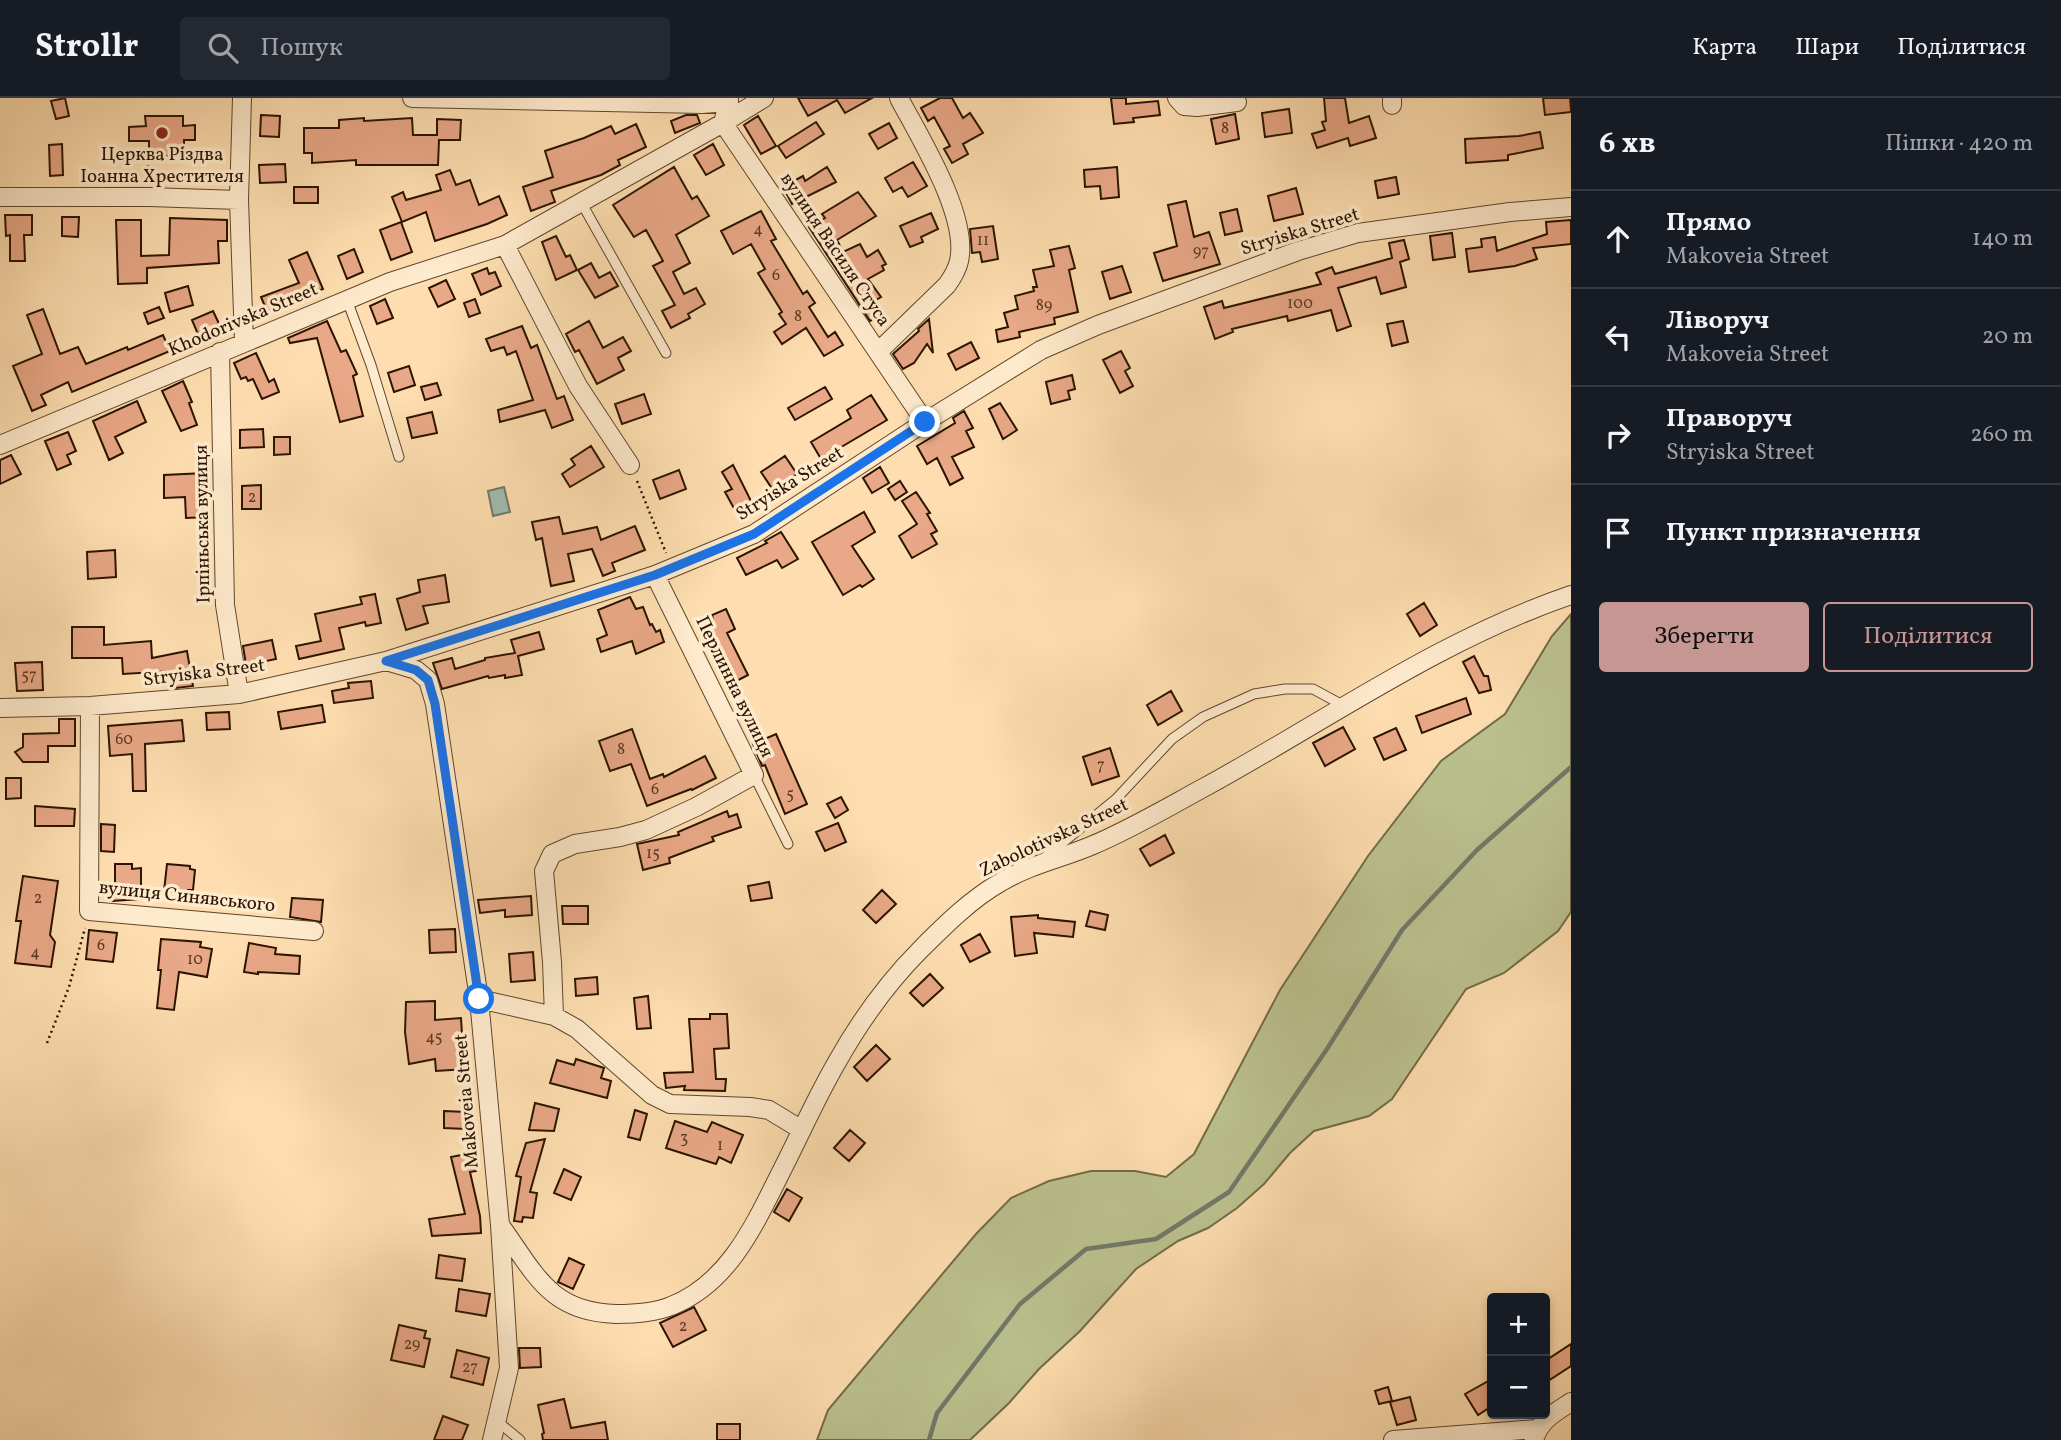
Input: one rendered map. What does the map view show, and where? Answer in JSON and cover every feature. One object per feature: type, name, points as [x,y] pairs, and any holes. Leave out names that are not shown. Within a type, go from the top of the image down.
[{"type":"street","points":[[242,98],[239,200],[244,342]]},
{"type":"street","points":[[412,98],[702,104],[729,100],[723,123]]},
{"type":"street","name":"Khodorivska Street","points":[[0,445],[390,282],[505,244],[764,98]]},
{"type":"street","points":[[879,351],[947,285],[959,260],[960,243],[945,185],[899,98]]},
{"type":"street","points":[[1177,98],[1184,106],[1197,107],[1237,102]]},
{"type":"street","name":"вулиця Василя Стуса","points":[[723,123],[925,422]]},
{"type":"street","points":[[0,197],[239,200]]},
{"type":"street","name":"Stryiska Street","points":[[0,708],[90,706],[239,694],[386,661],[655,575],[754,534],[1041,350],[1098,324],[1298,251],[1358,233],[1510,212],[1571,207]]},
{"type":"street","points":[[505,244],[578,386],[630,465]]},
{"type":"street","name":"Ірпіньська вулиця","points":[[220,352],[225,606],[239,694]]},
{"type":"street","name":"Перлинна вулиця","points":[[554,1016],[544,871],[552,854],[575,844],[646,830],[754,775],[655,575]]},
{"type":"street","name":"Zabolotivska Street","points":[[500,1225],[552,1295],[571,1306],[603,1313],[638,1314],[671,1307],[710,1284],[739,1251],[837,1061],[873,1005],[920,950],[972,901],[1004,880],[1095,845],[1207,786],[1418,663],[1535,607],[1571,595]]},
{"type":"street","name":"Makoveia Street","points":[[386,661],[416,670],[428,680],[435,704],[479,999],[500,1225],[509,1368],[492,1440]]},
{"type":"street","name":"вулиця Синявського","points":[[90,706],[89,911],[314,931]]},
{"type":"street","points":[[479,999],[554,1016],[577,1029],[652,1095],[670,1104],[769,1110],[802,1130]]},
{"type":"street","points":[[1393,1440],[1535,1434],[1545,1418],[1571,1402]]},
{"type":"lane","points":[[581,202],[666,353]]},
{"type":"lane","points":[[347,300],[371,365],[399,457]]},
{"type":"lane","points":[[1031,869],[1116,799],[1172,739],[1203,717],[1254,694],[1285,689],[1313,689],[1337,702],[1338,708]]},
{"type":"lane","points":[[754,775],[788,844]]},
{"type":"lane","points":[[497,1422],[520,1440]]},
{"type":"path","points":[[148,154],[149,197]]},
{"type":"path","points":[[630,465],[673,568]]},
{"type":"path","points":[[47,1043],[69,987],[89,911]]},
{"type":"green space","points":[[1571,614],[1571,912],[1558,931],[1504,973],[1466,989],[1392,1099],[1369,1116],[1314,1131],[1290,1153],[1264,1184],[1237,1208],[1208,1228],[1178,1241],[1136,1269],[1080,1331],[970,1440],[817,1440],[828,1410],[976,1234],[1011,1198],[1049,1181],[1091,1171],[1135,1171],[1166,1177],[1194,1154],[1280,990],[1368,856],[1441,761],[1505,714],[1552,636]]},
{"type":"shaded area","points":[[504,487],[510,512],[493,516],[488,491]]},
{"type":"building","points":[[65,98],[69,116],[56,119],[51,101]]},
{"type":"building","points":[[798,98],[872,98],[845,113],[837,100],[808,116]]},
{"type":"building","points":[[940,98],[952,98],[963,118],[970,113],[983,133],[963,144],[968,154],[952,163],[944,149],[950,146],[934,117],[928,121],[921,108]]},
{"type":"building","points":[[1111,98],[1126,98],[1126,104],[1158,101],[1160,115],[1133,118],[1134,122],[1114,124]]},
{"type":"building","points":[[1324,98],[1345,98],[1349,123],[1369,116],[1376,138],[1350,146],[1348,138],[1317,148],[1312,134],[1325,130],[1322,122],[1326,121]]},
{"type":"building","points":[[1543,98],[1570,98],[1571,112],[1545,115]]},
{"type":"building","points":[[1289,109],[1292,133],[1265,137],[1262,113]]},
{"type":"building","points":[[1235,114],[1239,139],[1216,144],[1211,119]]},
{"type":"building","points":[[261,115],[280,116],[279,137],[260,136]]},
{"type":"building","points":[[686,115],[697,115],[700,123],[675,133],[671,121]]},
{"type":"building","name":"Церква Різдва Іоанна Хрестителя","points":[[145,116],[183,116],[183,126],[195,125],[195,140],[184,140],[184,149],[172,149],[172,156],[159,156],[159,150],[149,150],[149,141],[129,141],[129,127],[146,126]]},
{"type":"building","points":[[758,116],[776,146],[761,154],[744,125]]},
{"type":"building","points":[[364,118],[364,121],[412,118],[413,135],[437,135],[437,119],[461,120],[460,140],[439,140],[438,165],[356,165],[356,160],[312,163],[312,153],[304,153],[304,128],[339,128],[339,120]]},
{"type":"building","points":[[816,122],[824,134],[786,158],[778,146]]},
{"type":"building","points":[[889,123],[897,138],[878,149],[869,134]]},
{"type":"building","points":[[636,124],[646,147],[618,160],[620,165],[601,175],[551,191],[555,202],[531,211],[523,187],[553,177],[545,151],[611,126],[615,134]]},
{"type":"building","points":[[1540,132],[1543,148],[1508,155],[1508,160],[1466,163],[1465,139]]},
{"type":"building","points":[[62,144],[63,175],[50,176],[49,145]]},
{"type":"building","points":[[713,144],[724,165],[706,175],[694,155]]},
{"type":"building","points":[[913,162],[927,186],[908,197],[902,187],[893,192],[885,178]]},
{"type":"building","points":[[285,164],[286,182],[260,183],[259,165]]},
{"type":"building","points":[[674,167],[692,199],[697,196],[709,216],[676,235],[690,263],[673,272],[684,294],[696,288],[705,304],[688,314],[690,318],[671,328],[662,311],[675,305],[653,266],[663,261],[646,230],[634,237],[613,205]]},
{"type":"building","points":[[827,167],[836,182],[792,204],[783,187],[803,176],[805,181]]},
{"type":"building","points":[[1117,167],[1119,197],[1101,199],[1100,186],[1085,187],[1084,170]]},
{"type":"building","points":[[450,170],[456,185],[470,180],[479,205],[499,196],[507,215],[435,241],[426,212],[402,222],[392,197],[403,192],[406,200],[441,190],[436,175]]},
{"type":"building","points":[[1396,177],[1399,194],[1378,198],[1375,181]]},
{"type":"building","points":[[294,187],[318,187],[318,203],[294,203]]},
{"type":"building","points":[[1296,188],[1303,214],[1274,221],[1268,196]]},
{"type":"building","points":[[858,192],[876,216],[837,240],[843,252],[860,244],[867,257],[878,250],[886,264],[882,266],[884,270],[868,279],[881,297],[871,303],[879,315],[870,321],[809,227],[825,218],[822,214]]},
{"type":"building","points":[[1186,201],[1194,237],[1209,232],[1220,264],[1163,281],[1154,253],[1177,246],[1168,205]]},
{"type":"building","points":[[1237,209],[1242,231],[1225,235],[1220,213]]},
{"type":"building","points":[[761,211],[776,239],[771,241],[803,294],[807,291],[815,303],[809,307],[828,337],[835,332],[843,345],[824,356],[806,328],[782,344],[774,332],[786,324],[779,314],[782,312],[758,273],[765,269],[751,244],[733,254],[721,231]]},
{"type":"building","points":[[931,213],[938,229],[921,237],[923,242],[910,247],[900,226]]},
{"type":"building","points":[[5,215],[32,215],[32,235],[24,235],[25,261],[10,261],[10,235],[6,236]]},
{"type":"building","points":[[62,217],[79,217],[78,237],[62,236]]},
{"type":"building","points":[[170,218],[227,220],[227,241],[218,241],[219,263],[147,268],[147,283],[118,284],[116,220],[141,220],[141,256],[169,255]]},
{"type":"building","points":[[1571,220],[1571,244],[1533,248],[1537,259],[1515,266],[1469,272],[1466,249],[1482,247],[1481,239],[1495,237],[1497,251],[1547,234],[1546,222]]},
{"type":"building","points":[[401,222],[412,252],[391,260],[380,230]]},
{"type":"building","points":[[993,226],[998,259],[982,262],[980,252],[972,253],[970,229]]},
{"type":"building","points":[[1452,233],[1455,257],[1433,260],[1430,236]]},
{"type":"building","points":[[556,236],[566,257],[570,255],[577,270],[556,280],[542,242]]},
{"type":"building","points":[[1404,240],[1409,259],[1400,262],[1406,287],[1381,294],[1376,277],[1338,288],[1351,326],[1337,331],[1331,310],[1288,321],[1287,316],[1232,329],[1233,332],[1215,339],[1204,307],[1222,301],[1224,308],[1321,284],[1316,273],[1332,267],[1335,274],[1392,258],[1389,243]]},
{"type":"building","points":[[1069,246],[1075,268],[1069,270],[1078,312],[1054,318],[1055,324],[1019,332],[1020,337],[998,342],[996,330],[1008,327],[1004,313],[1018,309],[1015,296],[1034,291],[1033,287],[1037,287],[1033,270],[1054,266],[1050,250]]},
{"type":"building","points":[[354,249],[363,272],[347,279],[338,256]]},
{"type":"building","points":[[307,252],[323,289],[267,311],[261,297],[299,283],[289,260]]},
{"type":"building","points":[[591,263],[599,278],[610,272],[618,286],[595,298],[578,270]]},
{"type":"building","points":[[1122,266],[1131,292],[1110,299],[1102,272]]},
{"type":"building","points":[[487,268],[489,274],[495,272],[501,286],[481,295],[472,274]]},
{"type":"building","points":[[446,280],[455,299],[438,307],[429,288]]},
{"type":"building","points":[[188,286],[193,305],[170,312],[165,293]]},
{"type":"building","points":[[385,299],[393,318],[377,324],[370,306]]},
{"type":"building","points":[[475,299],[480,313],[469,317],[464,303]]},
{"type":"building","points":[[159,307],[164,318],[148,324],[144,313]]},
{"type":"building","points":[[43,309],[60,354],[78,347],[86,364],[163,335],[170,351],[72,392],[68,382],[41,395],[46,405],[32,411],[13,366],[42,354],[27,315]]},
{"type":"building","points":[[213,311],[222,330],[200,339],[192,320]]},
{"type":"building","points":[[929,319],[933,353],[927,344],[914,363],[903,369],[893,354]]},
{"type":"building","points":[[327,321],[341,352],[346,350],[357,374],[353,376],[363,416],[340,422],[317,338],[290,343],[288,338]]},
{"type":"building","points":[[589,321],[603,348],[623,337],[631,351],[618,358],[624,370],[597,384],[579,350],[575,352],[566,334]]},
{"type":"building","points":[[1403,321],[1408,342],[1392,346],[1387,324]]},
{"type":"building","points":[[522,326],[531,348],[537,345],[557,399],[564,396],[573,420],[552,428],[545,410],[500,422],[498,410],[533,400],[516,351],[507,355],[504,347],[491,351],[486,339]]},
{"type":"building","points":[[971,342],[979,358],[956,370],[948,354]]},
{"type":"building","points":[[1121,351],[1130,368],[1125,371],[1133,386],[1120,393],[1103,360]]},
{"type":"building","points":[[256,353],[269,382],[274,379],[279,392],[262,399],[253,379],[241,379],[234,363]]},
{"type":"building","points":[[409,366],[415,385],[394,392],[388,373]]},
{"type":"building","points":[[1072,375],[1075,389],[1068,391],[1070,399],[1051,404],[1046,382]]},
{"type":"building","points":[[183,381],[192,402],[189,403],[197,425],[181,431],[162,391]]},
{"type":"building","points":[[437,383],[441,395],[425,400],[421,387]]},
{"type":"building","points":[[825,387],[832,399],[795,420],[788,408]]},
{"type":"building","points":[[644,394],[651,414],[622,424],[615,404]]},
{"type":"building","points":[[871,395],[887,420],[821,459],[811,442],[851,418],[847,410]]},
{"type":"building","points":[[137,401],[146,422],[115,437],[123,453],[109,460],[93,421]]},
{"type":"building","points":[[1000,403],[1017,430],[1003,439],[989,409]]},
{"type":"building","points":[[964,411],[973,428],[966,431],[974,447],[952,457],[963,478],[950,485],[937,458],[927,464],[917,446],[955,423],[953,418]]},
{"type":"building","points":[[432,412],[437,433],[412,438],[407,418]]},
{"type":"building","points":[[263,429],[264,447],[240,448],[240,430]]},
{"type":"building","points":[[68,432],[76,451],[67,455],[71,464],[57,470],[45,441]]},
{"type":"building","points":[[274,437],[290,437],[290,454],[274,455]]},
{"type":"building","points":[[591,446],[604,467],[570,487],[562,474],[575,465],[571,459]]},
{"type":"building","points":[[11,455],[21,474],[0,484],[0,460]]},
{"type":"building","points":[[785,456],[797,474],[773,490],[761,472]]},
{"type":"building","points":[[733,465],[752,503],[736,512],[725,492],[732,489],[722,472]]},
{"type":"building","points":[[880,467],[889,483],[872,493],[863,478]]},
{"type":"building","points":[[679,470],[686,489],[660,499],[653,480]]},
{"type":"building","points":[[205,473],[209,517],[186,518],[185,497],[164,498],[164,475]]},
{"type":"building","points":[[900,481],[907,492],[895,500],[888,489]]},
{"type":"building","points":[[261,485],[261,509],[242,509],[242,486]]},
{"type":"building","points":[[916,492],[930,513],[927,514],[937,531],[931,534],[937,544],[912,558],[899,536],[917,524],[902,501]]},
{"type":"building","points":[[864,512],[875,532],[852,546],[874,579],[843,595],[812,542]]},
{"type":"building","points":[[559,517],[563,534],[597,527],[601,540],[635,526],[645,550],[612,563],[615,571],[603,576],[592,549],[568,554],[574,581],[551,586],[542,538],[536,540],[532,522]]},
{"type":"building","points":[[781,532],[798,559],[782,568],[777,560],[746,575],[737,558],[767,543],[765,541]]},
{"type":"building","points":[[115,550],[116,577],[88,579],[87,552]]},
{"type":"building","points":[[445,575],[449,602],[423,606],[428,623],[406,630],[397,599],[420,592],[418,580]]},
{"type":"building","points":[[375,594],[381,623],[366,626],[365,622],[339,628],[344,649],[299,659],[296,646],[321,641],[315,614],[362,604],[360,597]]},
{"type":"building","points":[[630,597],[636,609],[643,607],[650,625],[652,624],[656,632],[660,630],[664,642],[636,654],[632,641],[601,652],[597,639],[607,635],[598,610]]},
{"type":"building","points":[[1424,603],[1437,625],[1420,636],[1407,614]]},
{"type":"building","points":[[726,609],[735,629],[727,633],[748,675],[727,686],[714,660],[718,658],[704,623],[713,620],[712,615]]},
{"type":"building","points":[[72,627],[104,627],[104,645],[151,641],[152,658],[187,651],[193,686],[176,688],[173,671],[123,674],[122,658],[72,658]]},
{"type":"building","points":[[539,632],[544,649],[518,656],[522,675],[505,678],[505,675],[488,676],[442,689],[433,663],[452,658],[455,669],[485,658],[515,653],[511,640]]},
{"type":"building","points":[[272,640],[276,659],[246,665],[243,646]]},
{"type":"building","points":[[1474,656],[1484,676],[1488,676],[1491,690],[1479,693],[1463,662]]},
{"type":"building","points":[[42,662],[43,690],[17,691],[15,663]]},
{"type":"building","points":[[371,681],[373,698],[334,703],[332,691],[349,688],[348,683]]},
{"type":"building","points":[[1171,691],[1182,711],[1158,725],[1147,705]]},
{"type":"building","points":[[1466,698],[1471,714],[1422,733],[1416,716]]},
{"type":"building","points":[[322,705],[325,722],[281,729],[278,712]]},
{"type":"building","points":[[229,712],[230,729],[207,730],[206,713]]},
{"type":"building","points":[[59,719],[75,719],[75,746],[48,746],[48,762],[23,762],[15,752],[23,747],[23,734],[59,733]]},
{"type":"building","points":[[182,720],[184,741],[145,744],[146,791],[133,791],[132,754],[110,756],[108,726]]},
{"type":"building","points":[[1343,727],[1355,749],[1325,766],[1313,743]]},
{"type":"building","points":[[1396,728],[1406,750],[1384,760],[1374,738]]},
{"type":"building","points":[[632,729],[650,779],[663,774],[664,777],[705,756],[716,778],[647,806],[631,764],[610,771],[599,741]]},
{"type":"building","points":[[776,734],[807,804],[785,814],[765,765],[762,766],[753,744]]},
{"type":"building","points":[[1110,748],[1119,776],[1092,785],[1083,757]]},
{"type":"building","points":[[6,778],[21,778],[21,798],[6,799]]},
{"type":"building","points":[[841,797],[848,810],[835,818],[827,804]]},
{"type":"building","points":[[35,806],[75,809],[74,826],[35,826]]},
{"type":"building","points":[[727,811],[729,817],[737,814],[741,827],[712,837],[714,841],[669,858],[670,863],[643,870],[637,844],[679,835],[678,832]]},
{"type":"building","points":[[838,823],[846,842],[825,851],[816,832]]},
{"type":"building","points":[[101,824],[115,825],[114,852],[101,851]]},
{"type":"building","points":[[1165,835],[1174,853],[1150,866],[1140,849]]},
{"type":"building","points":[[115,864],[132,864],[132,869],[141,868],[141,899],[112,901],[109,895],[110,890],[115,887]]},
{"type":"building","points":[[167,864],[190,866],[190,869],[195,870],[193,890],[188,890],[187,893],[164,891]]},
{"type":"building","points":[[23,876],[58,881],[50,935],[55,942],[51,967],[15,963],[21,921],[16,921]]},
{"type":"building","points":[[769,882],[772,898],[751,901],[748,886]]},
{"type":"building","points":[[882,890],[896,904],[876,923],[863,910]]},
{"type":"building","points":[[531,896],[532,915],[505,917],[505,910],[480,913],[478,900]]},
{"type":"building","points":[[292,898],[323,900],[321,922],[290,917]]},
{"type":"building","points":[[562,906],[588,906],[588,924],[563,924]]},
{"type":"building","points":[[1090,911],[1108,915],[1105,930],[1086,926]]},
{"type":"building","points":[[1038,915],[1038,918],[1075,922],[1073,937],[1034,933],[1037,953],[1015,956],[1011,917]]},
{"type":"building","points":[[455,929],[456,952],[430,953],[429,930]]},
{"type":"building","points":[[89,930],[117,933],[113,962],[86,959]]},
{"type":"building","points":[[980,934],[990,952],[970,962],[961,945]]},
{"type":"building","points":[[161,939],[201,942],[200,947],[212,949],[207,977],[179,972],[174,1010],[157,1008]]},
{"type":"building","points":[[249,943],[276,948],[275,954],[300,956],[299,974],[244,972]]},
{"type":"building","points":[[533,952],[535,980],[511,982],[509,954]]},
{"type":"building","points":[[930,974],[943,988],[923,1006],[910,993]]},
{"type":"building","points":[[597,977],[598,994],[576,996],[575,979]]},
{"type":"building","points":[[648,996],[651,1028],[637,1029],[634,998]]},
{"type":"building","points":[[435,1001],[435,1020],[461,1018],[467,1069],[436,1071],[435,1059],[409,1064],[405,1032],[406,1002]]},
{"type":"building","points":[[710,1014],[727,1014],[729,1048],[714,1049],[716,1079],[726,1079],[725,1091],[684,1090],[685,1086],[666,1088],[664,1073],[693,1072],[689,1019],[710,1019]]},
{"type":"building","points":[[876,1045],[890,1059],[867,1081],[854,1067]]},
{"type":"building","points":[[576,1059],[604,1068],[601,1078],[611,1081],[607,1098],[550,1083],[557,1060],[574,1065]]},
{"type":"building","points":[[535,1103],[559,1109],[554,1131],[529,1130]]},
{"type":"building","points":[[635,1110],[647,1114],[640,1140],[628,1137]]},
{"type":"building","points":[[444,1111],[466,1112],[466,1129],[444,1128]]},
{"type":"building","points":[[675,1121],[707,1132],[712,1122],[743,1135],[731,1163],[719,1157],[716,1164],[666,1148]]},
{"type":"building","points":[[850,1130],[865,1143],[849,1161],[834,1148]]},
{"type":"building","points":[[545,1139],[530,1192],[537,1193],[533,1218],[523,1217],[522,1222],[514,1221],[521,1177],[516,1176],[526,1143]]},
{"type":"building","points":[[472,1153],[476,1171],[470,1172],[481,1233],[432,1236],[429,1219],[465,1214],[451,1157]]},
{"type":"building","points":[[564,1169],[581,1177],[571,1200],[554,1193]]},
{"type":"building","points":[[787,1189],[802,1198],[789,1221],[774,1212]]},
{"type":"building","points":[[439,1255],[465,1259],[462,1281],[436,1278]]},
{"type":"building","points":[[569,1258],[584,1265],[573,1289],[558,1282]]},
{"type":"building","points":[[459,1289],[490,1294],[486,1316],[456,1311]]},
{"type":"building","points":[[694,1307],[706,1330],[673,1347],[660,1323]]},
{"type":"building","points":[[399,1325],[426,1331],[424,1338],[430,1339],[424,1367],[391,1360]]},
{"type":"building","points":[[1571,1344],[1571,1366],[1550,1380],[1550,1358]]},
{"type":"building","points":[[519,1348],[540,1348],[541,1367],[520,1368]]},
{"type":"building","points":[[457,1350],[489,1358],[483,1385],[451,1377]]},
{"type":"building","points":[[1487,1382],[1487,1409],[1478,1415],[1465,1394]]},
{"type":"building","points":[[1388,1387],[1392,1401],[1379,1404],[1375,1391]]},
{"type":"building","points":[[1410,1397],[1416,1420],[1397,1425],[1390,1402]]},
{"type":"building","points":[[564,1399],[571,1428],[605,1422],[608,1440],[543,1440],[538,1405]]},
{"type":"building","points":[[443,1416],[468,1425],[462,1440],[434,1440]]},
{"type":"building","points":[[717,1424],[740,1424],[740,1440],[717,1440]]},
{"type":"waterway","points":[[929,1440],[937,1413],[1020,1304],[1086,1249],[1156,1239],[1229,1192],[1327,1049],[1402,930],[1477,850],[1571,767]]},
{"type":"place","name":"Церква Різдва Іоанна Хрестителя","points":[[162,133]]},
{"type":"route","points":[[479,999],[435,704],[428,680],[416,670],[386,661],[655,575],[754,534],[925,422]]}]
